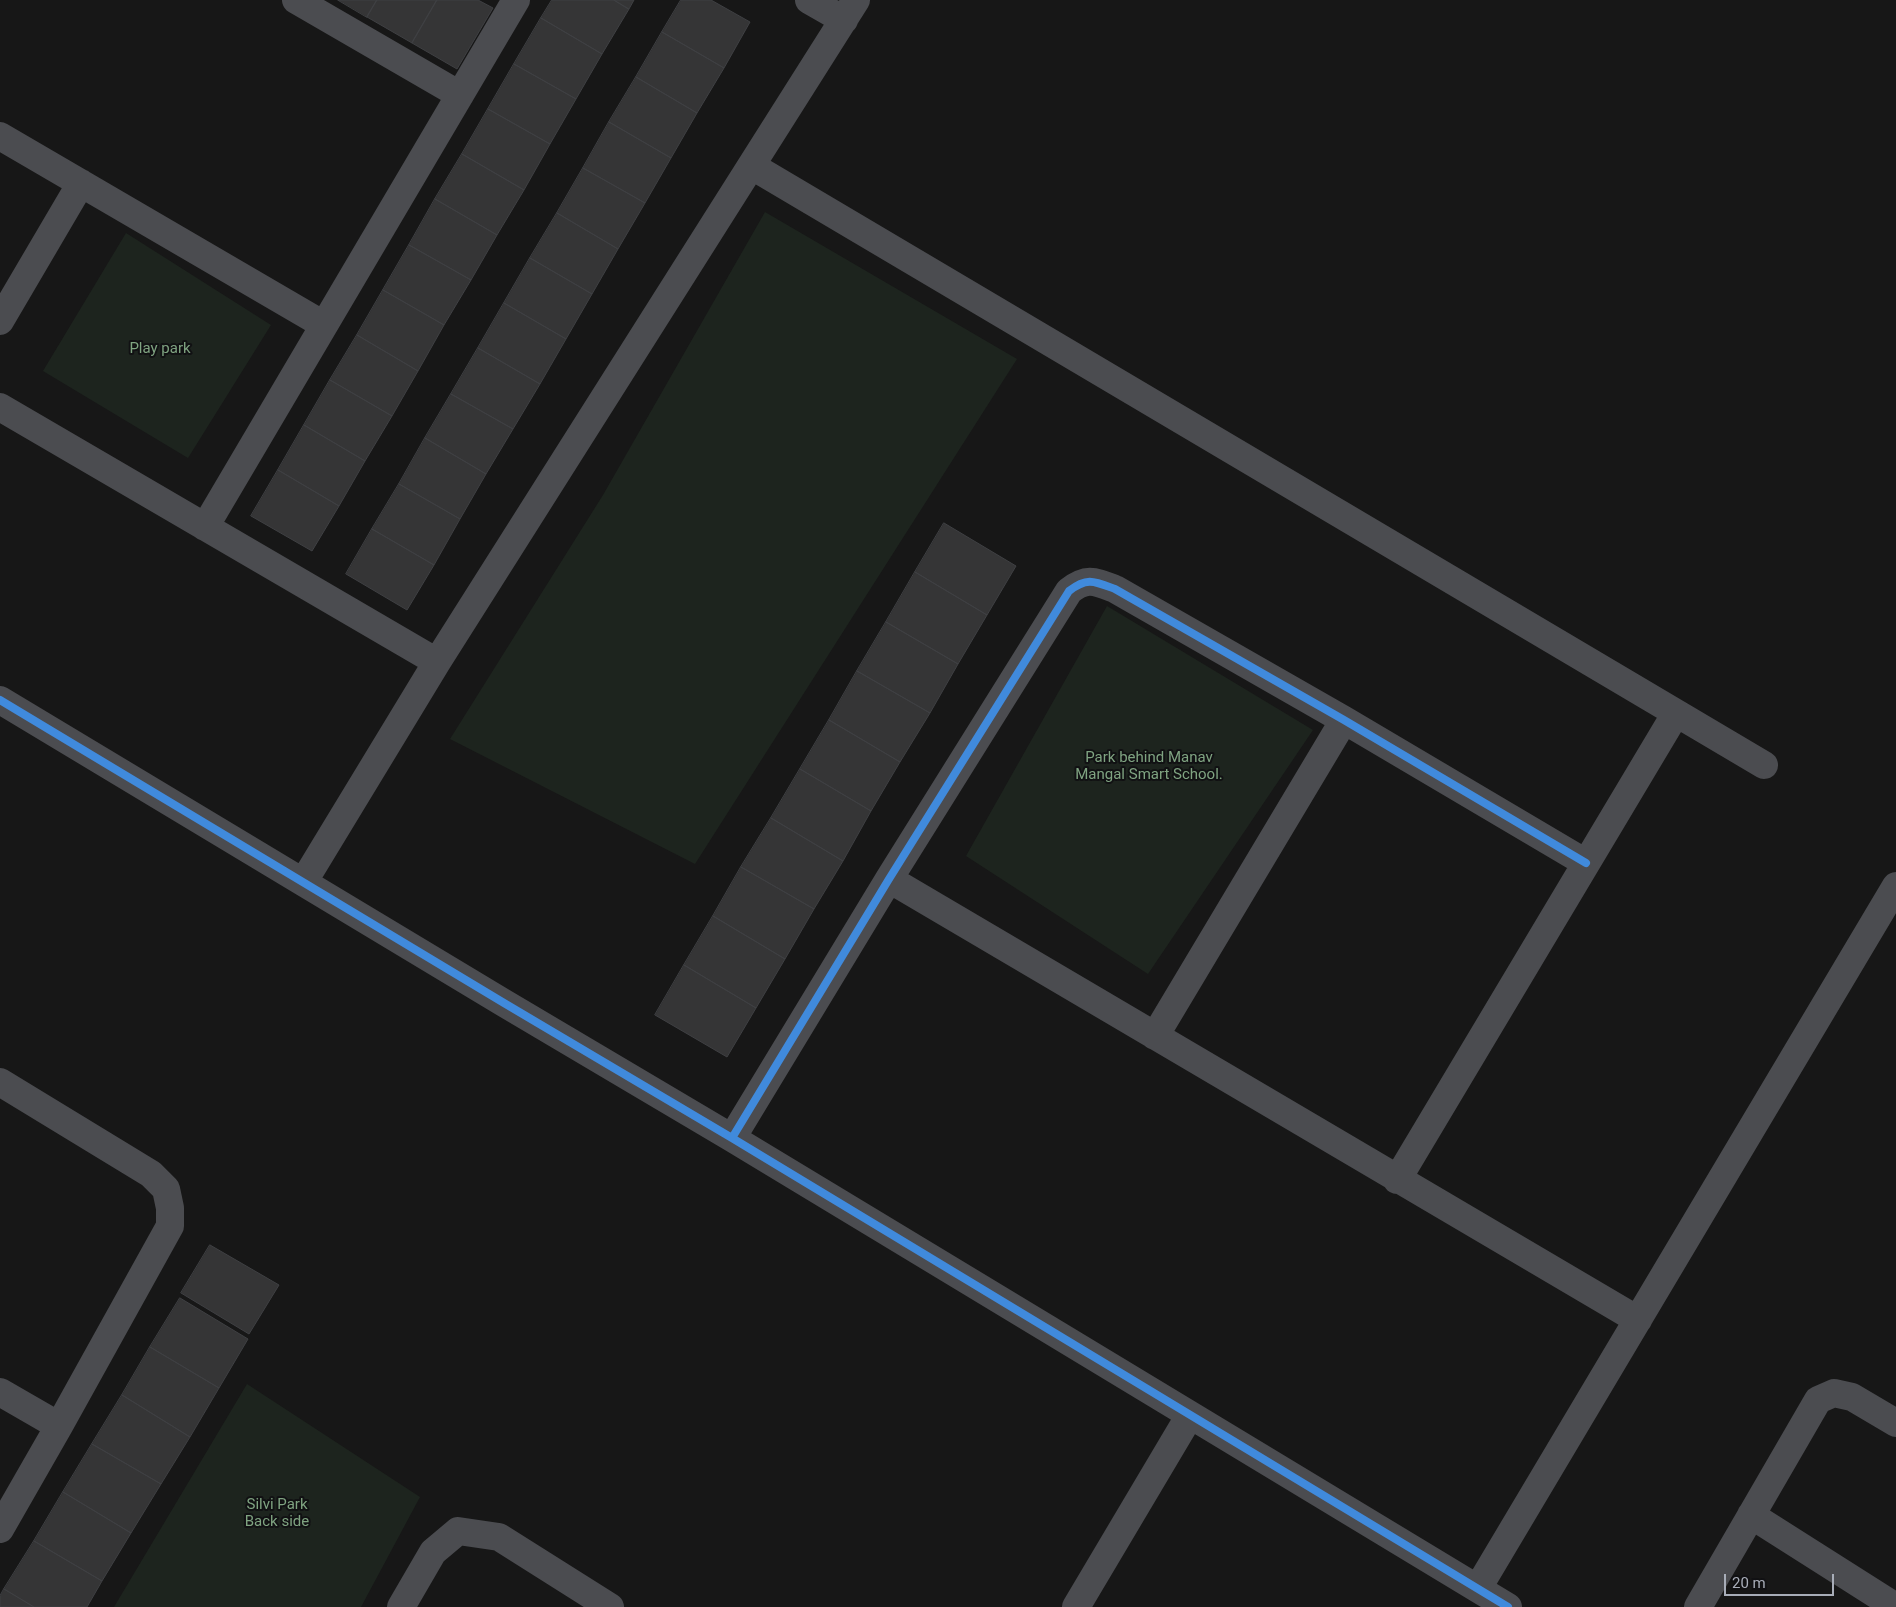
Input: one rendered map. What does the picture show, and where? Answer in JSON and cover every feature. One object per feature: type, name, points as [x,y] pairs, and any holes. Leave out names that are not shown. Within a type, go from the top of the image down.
[{"type":"street","points":[[296,0],[460,95]]},
{"type":"street","points":[[205,527],[516,0]]},
{"type":"street","points":[[304,882],[438,662],[849,10],[809,0]]},
{"type":"street","points":[[0,136],[324,325]]},
{"type":"street","points":[[752,166],[1764,765]]},
{"type":"street","points":[[0,321],[81,183]]},
{"type":"street","points":[[0,407],[438,662]]},
{"type":"street","points":[[732,1138],[889,879],[1069,591],[1079,583],[1093,580],[1115,589],[1344,720],[1586,863]]},
{"type":"street","points":[[0,700],[732,1138],[1508,1607]]},
{"type":"street","points":[[1397,1180],[1676,713]]},
{"type":"street","points":[[1155,1036],[1344,720]]},
{"type":"street","points":[[889,879],[1397,1180],[1638,1320]]},
{"type":"street","points":[[1478,1588],[1896,886]]},
{"type":"street","points":[[0,1082],[151,1174],[166,1189],[170,1208],[170,1226],[60,1426],[0,1529]]},
{"type":"street","points":[[0,1392],[60,1426]]},
{"type":"street","points":[[1698,1607],[1818,1400],[1834,1393],[1852,1397],[1896,1423]]},
{"type":"street","points":[[1076,1607],[1190,1415]]},
{"type":"street","points":[[1752,1515],[1896,1607]]},
{"type":"street","points":[[401,1607],[433,1552],[458,1531],[499,1536],[610,1607]]},
{"type":"green space","points":[[765,212],[1017,359],[695,864],[450,739],[603,495]]},
{"type":"green space","name":"Play park","points":[[126,233],[271,325],[188,458],[43,371]]},
{"type":"green space","name":"Park behind Manav Mangal Smart School.","points":[[1107,606],[1313,730],[1148,974],[966,856]]},
{"type":"green space","name":"Silvi Park Back side","points":[[247,1384],[420,1497],[361,1607],[114,1607]]},
{"type":"building","points":[[338,0],[377,0],[367,17]]},
{"type":"building","points":[[377,0],[437,0],[412,43],[367,17]]},
{"type":"building","points":[[437,0],[478,0],[493,8],[457,69],[412,43]]},
{"type":"building","points":[[552,0],[614,0],[629,9],[602,54],[541,18]]},
{"type":"building","points":[[614,0],[634,0],[629,9]]},
{"type":"building","points":[[681,0],[711,0],[750,22],[724,68],[662,32]]},
{"type":"building","points":[[541,18],[602,54],[576,99],[514,64]]},
{"type":"building","points":[[662,32],[724,68],[697,113],[636,77]]},
{"type":"building","points":[[514,64],[576,99],[550,144],[488,109]]},
{"type":"building","points":[[636,77],[697,113],[671,158],[609,122]]},
{"type":"building","points":[[488,109],[550,144],[524,190],[462,154]]},
{"type":"building","points":[[609,122],[671,158],[645,203],[583,168]]},
{"type":"building","points":[[462,154],[524,190],[497,235],[435,199]]},
{"type":"building","points":[[583,168],[645,203],[618,249],[557,213]]},
{"type":"building","points":[[435,199],[497,235],[471,280],[409,245]]},
{"type":"building","points":[[557,213],[618,249],[592,294],[530,258]]},
{"type":"building","points":[[409,245],[471,280],[444,325],[383,290]]},
{"type":"building","points":[[530,258],[592,294],[566,339],[504,303]]},
{"type":"building","points":[[383,290],[444,325],[418,371],[357,335]]},
{"type":"building","points":[[504,303],[566,339],[540,384],[478,348]]},
{"type":"building","points":[[357,335],[418,371],[392,416],[330,380]]},
{"type":"building","points":[[478,348],[540,384],[513,429],[451,394]]},
{"type":"building","points":[[330,380],[392,416],[365,461],[304,425]]},
{"type":"building","points":[[451,394],[513,429],[486,474],[425,438]]},
{"type":"building","points":[[304,425],[365,461],[339,506],[278,470]]},
{"type":"building","points":[[425,438],[486,474],[460,519],[399,484]]},
{"type":"building","points":[[278,470],[339,506],[312,551],[251,516]]},
{"type":"building","points":[[399,484],[460,519],[434,565],[372,529]]},
{"type":"building","points":[[944,523],[1016,566],[987,615],[915,572]]},
{"type":"building","points":[[372,529],[434,565],[407,610],[346,574]]},
{"type":"building","points":[[915,572],[987,615],[958,664],[886,622]]},
{"type":"building","points":[[886,622],[958,664],[930,713],[857,671]]},
{"type":"building","points":[[857,671],[930,713],[900,762],[829,720]]},
{"type":"building","points":[[829,720],[900,762],[871,811],[800,769]]},
{"type":"building","points":[[800,769],[871,811],[843,861],[771,818]]},
{"type":"building","points":[[771,818],[843,861],[814,909],[741,867]]},
{"type":"building","points":[[741,867],[814,909],[785,959],[713,916]]},
{"type":"building","points":[[713,916],[785,959],[756,1008],[684,965]]},
{"type":"building","points":[[684,965],[756,1008],[727,1057],[655,1015]]},
{"type":"building","points":[[210,1245],[279,1285],[249,1334],[181,1293]]},
{"type":"building","points":[[180,1298],[248,1339],[219,1388],[150,1347]]},
{"type":"building","points":[[150,1347],[219,1388],[190,1437],[122,1395]]},
{"type":"building","points":[[122,1395],[190,1437],[161,1484],[92,1444]]},
{"type":"building","points":[[92,1444],[161,1484],[131,1533],[63,1492]]},
{"type":"building","points":[[63,1492],[131,1533],[102,1581],[34,1541]]},
{"type":"building","points":[[34,1541],[102,1581],[87,1607],[34,1607],[4,1589]]},
{"type":"building","points":[[4,1589],[34,1607],[0,1607],[0,1596]]},
{"type":"cycle path","points":[[732,1138],[889,879],[1069,591],[1086,582],[1096,582],[1115,589],[1344,720],[1586,863]]},
{"type":"cycle path","points":[[0,700],[732,1138],[1508,1607]]}]
